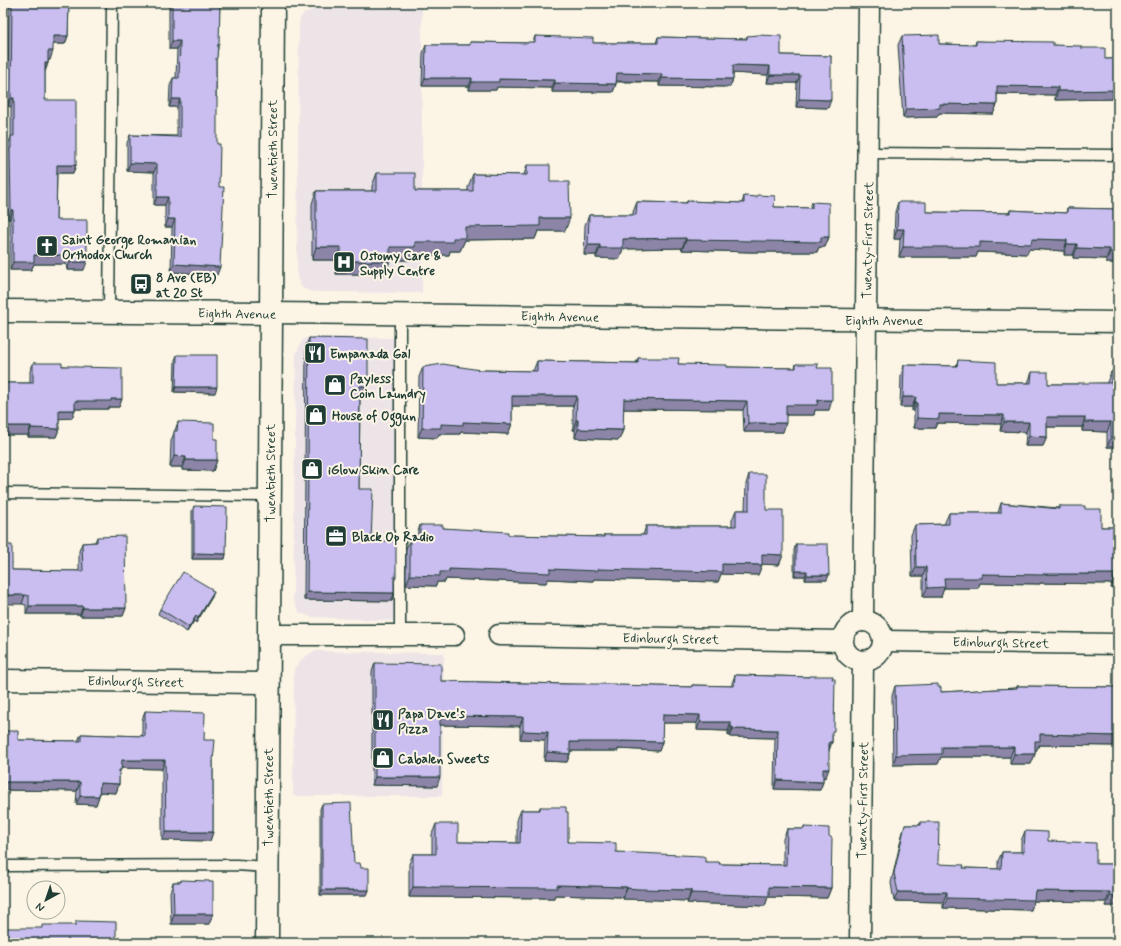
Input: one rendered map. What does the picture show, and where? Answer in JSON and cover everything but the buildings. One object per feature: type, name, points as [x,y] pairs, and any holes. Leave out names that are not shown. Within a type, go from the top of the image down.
[{"type":"main road","name":"Twentieth Street","points":[[267,943],[273,3]]},
{"type":"main road","name":"Eighth Avenue","points":[[3,310],[272,313]]},
{"type":"street","name":"Twenty-First Street","points":[[863,621],[869,3]]},
{"type":"street","name":"Eighth Avenue","points":[[272,313],[1118,322]]},
{"type":"street","points":[[863,621],[875,625],[879,630],[883,641],[879,653],[869,660],[863,661],[857,660],[846,653],[842,641],[843,635],[851,624],[863,621]]},
{"type":"street","points":[[269,635],[454,635]]},
{"type":"street","name":"Edinburgh Street","points":[[499,635],[842,641]]},
{"type":"street","name":"Edinburgh Street","points":[[883,641],[1118,644]]},
{"type":"street","name":"Twenty-First Street","points":[[860,942],[863,661]]},
{"type":"street","name":"Edinburgh Street","points":[[3,680],[269,682]]},
{"type":"lane","points":[[109,312],[112,3]]},
{"type":"lane","points":[[868,153],[1118,155]]},
{"type":"lane","points":[[400,315],[400,635]]},
{"type":"lane","points":[[3,493],[270,496]]},
{"type":"lane","points":[[3,866],[236,865],[267,867]]},
{"type":"path","points":[[3,5],[9,6]]},
{"type":"path","points":[[3,56],[8,56]]},
{"type":"path","points":[[3,102],[8,102]]},
{"type":"path","points":[[3,198],[8,198]]},
{"type":"shaded area","points":[[422,6],[422,293],[313,292],[304,289],[300,285],[297,276],[300,19],[304,13],[314,9]]},
{"type":"shaded area","points":[[309,337],[402,338],[398,621],[311,617],[300,613],[293,600],[296,354],[304,339]]},
{"type":"shaded area","points":[[314,651],[444,653],[442,796],[293,796],[294,669],[302,659]]},
{"type":"place","name":"Saint George Romanian Orthodox Church","points":[[47,246]]},
{"type":"place","name":"Ostomy Care & Supply Centre","points":[[344,262]]},
{"type":"place","name":"8 Ave (EB) at 20 St","points":[[141,284]]},
{"type":"place","name":"Empanada Gal","points":[[315,353]]},
{"type":"place","name":"Payless Coin Laundry","points":[[335,385]]},
{"type":"place","name":"House of Oggun","points":[[316,415]]},
{"type":"place","name":"iGlow Skin Care","points":[[312,469]]},
{"type":"place","name":"Black Op Radio","points":[[336,536]]},
{"type":"place","name":"Papa Dave's Pizza","points":[[383,720]]},
{"type":"place","name":"Cabalen Sweets","points":[[383,758]]}]
